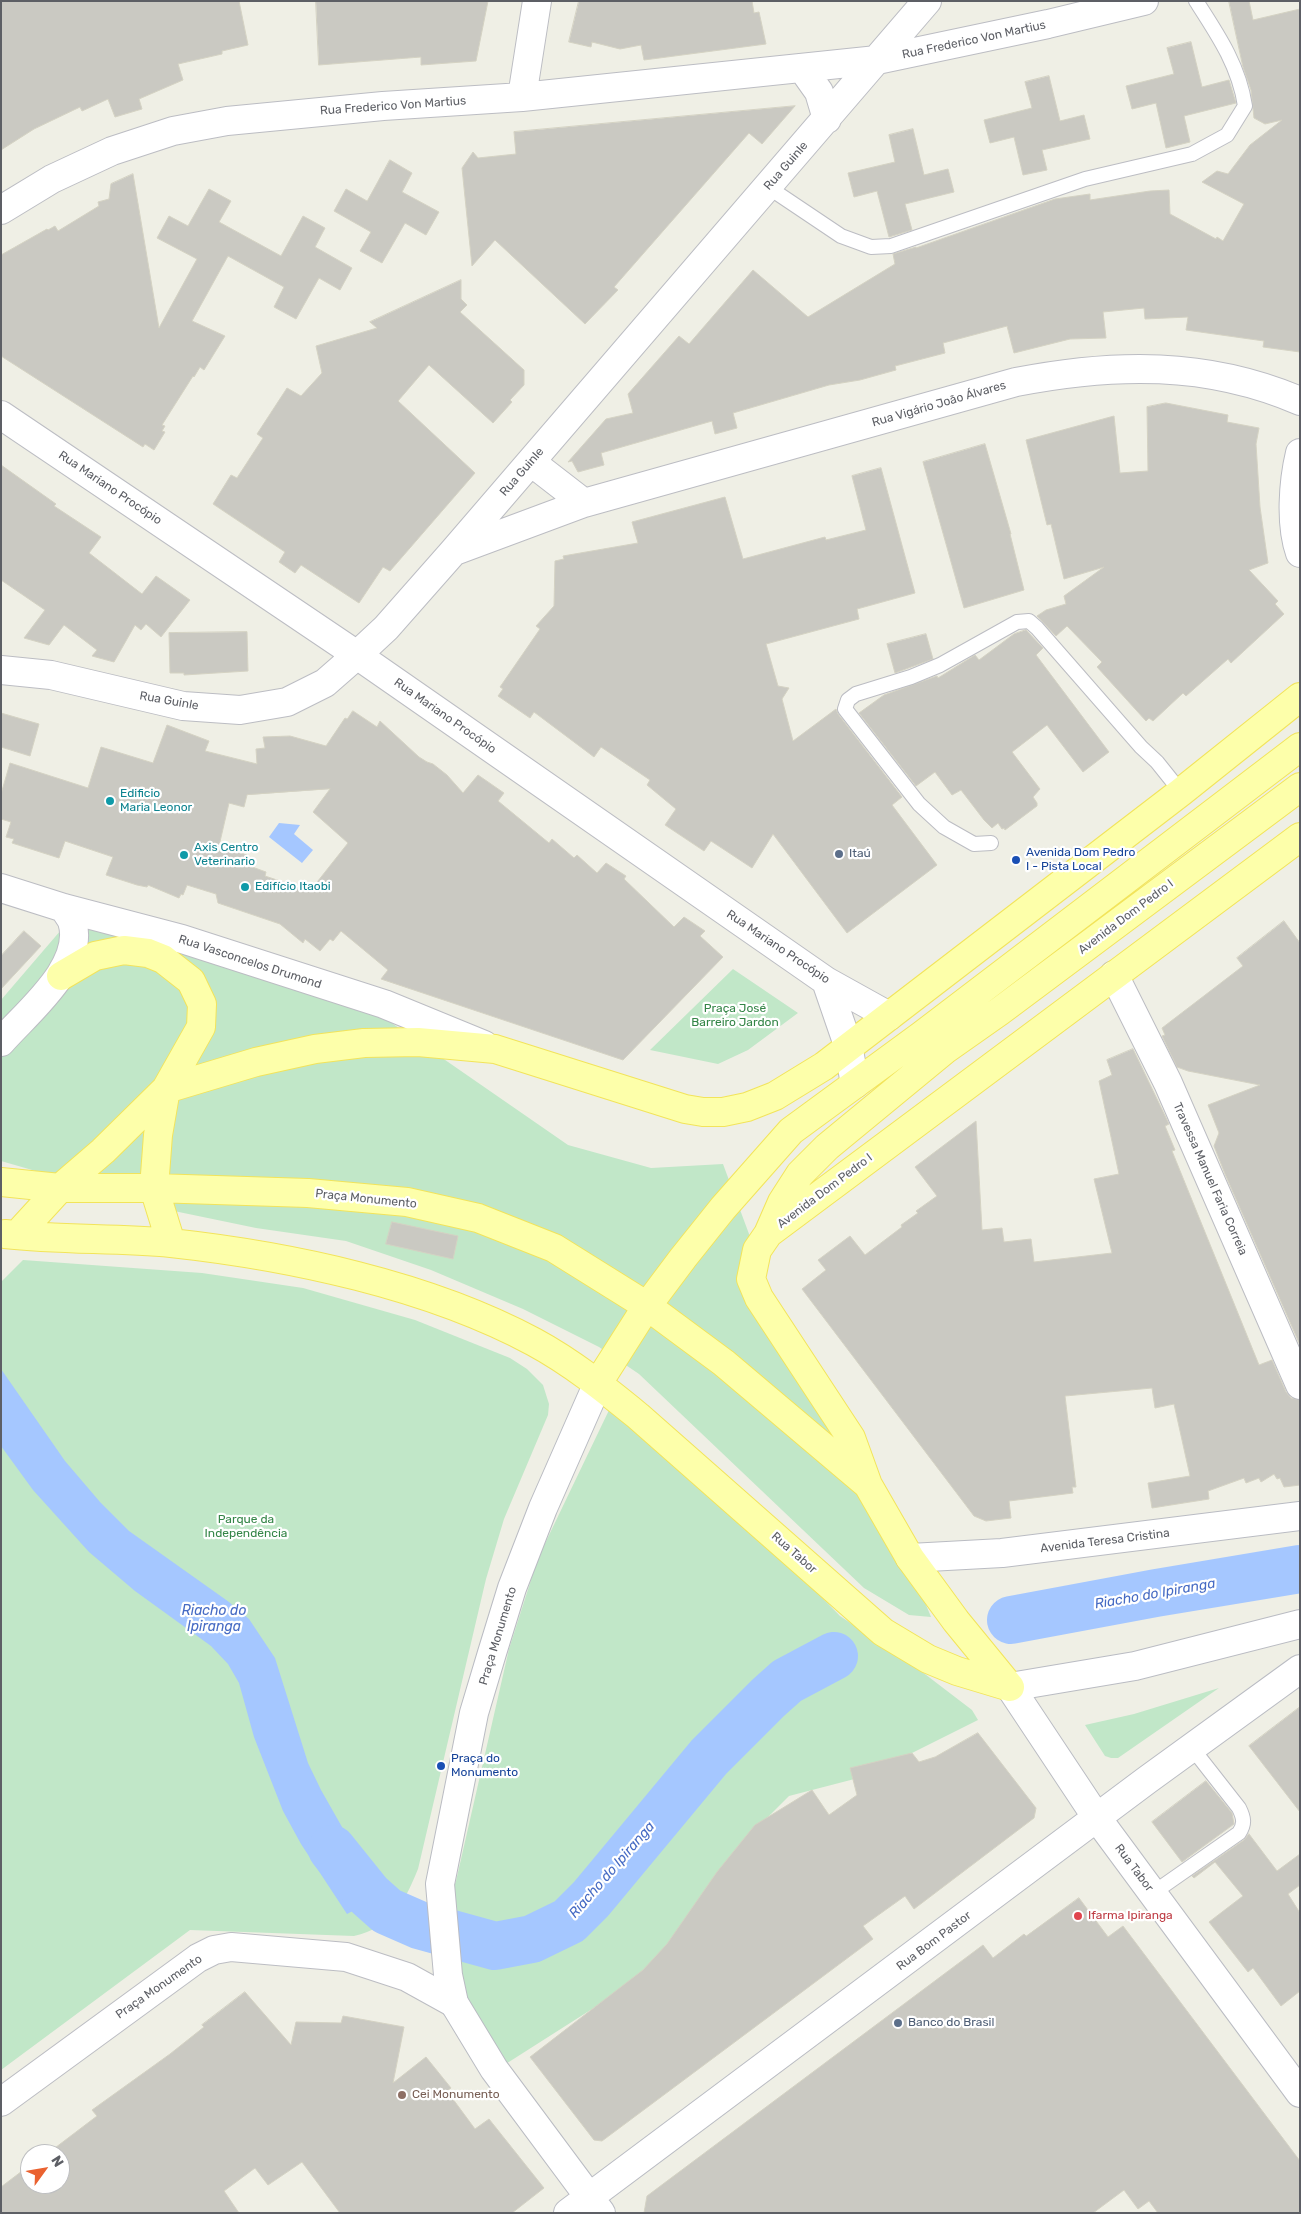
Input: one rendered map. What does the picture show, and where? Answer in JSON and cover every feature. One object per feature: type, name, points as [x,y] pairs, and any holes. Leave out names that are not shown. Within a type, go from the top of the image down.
[{"type":"main road","points":[[166,1089],[284,1056],[354,1044],[418,1042],[495,1049],[669,1105],[703,1112],[737,1109],[763,1101],[800,1081],[849,1048],[1181,792],[1300,697]]},
{"type":"main road","points":[[647,1306],[697,1240],[791,1131],[922,1035],[1300,747]]},
{"type":"main road","name":"Avenida Dom Pedro I","points":[[768,1234],[782,1202],[800,1174],[828,1147],[946,1049],[1000,1011],[1300,787]]},
{"type":"main road","name":"Avenida Dom Pedro I","points":[[768,1234],[1300,837]]},
{"type":"main road","points":[[6,1239],[103,1151],[166,1089],[201,1026],[202,1004],[191,981],[163,959],[148,953],[124,950],[95,956],[61,976]]},
{"type":"main road","points":[[889,1016],[946,1049],[991,1068]]},
{"type":"main road","points":[[166,1089],[158,1135],[154,1188],[171,1243]]},
{"type":"main road","name":"Praça Monumento","points":[[1,1182],[60,1188],[154,1188],[308,1193],[407,1202],[478,1218],[554,1248],[647,1306],[598,1383]]},
{"type":"main road","name":"Rua Tabor","points":[[768,1234],[757,1250],[752,1279],[759,1298],[851,1438],[868,1485],[910,1558],[956,1621],[1010,1687]]},
{"type":"main road","points":[[6,1239],[171,1243],[246,1254],[332,1270],[452,1304],[534,1342],[598,1383]]},
{"type":"main road","name":"Rua Tabor","points":[[647,1306],[724,1363],[868,1485]]},
{"type":"main road","name":"Rua Tabor","points":[[598,1383],[883,1632],[936,1662],[957,1671],[1010,1687]]},
{"type":"street","points":[[522,97],[537,1]]},
{"type":"street","name":"Rua Guinle","points":[[1,670],[51,675],[183,706],[240,710],[287,702],[325,683],[386,628],[927,1]]},
{"type":"street","name":"Rua Frederico Von Martius","points":[[1,210],[52,179],[112,151],[173,131],[227,121],[383,106],[522,97],[877,60],[1048,24],[1144,1]]},
{"type":"street","points":[[802,68],[819,92],[827,119]]},
{"type":"street","name":"Rua Vigário João Álvares","points":[[453,552],[584,503],[1016,382],[1062,373],[1108,369],[1166,369],[1212,374],[1268,387],[1300,401]]},
{"type":"street","name":"Rua Mariano Procópio","points":[[1,415],[357,655],[826,980],[889,1016]]},
{"type":"street","points":[[1300,453],[1294,495],[1297,544],[1300,553]]},
{"type":"street","points":[[531,462],[584,503]]},
{"type":"street","name":"Rua Vasconcelos Drumond","points":[[1,888],[64,908],[182,939],[384,1004],[495,1049]]},
{"type":"street","points":[[1,1042],[61,976],[72,950],[74,939],[72,922],[64,908]]},
{"type":"street","name":"Travessa Manuel Faria Correia","points":[[1114,976],[1168,1083],[1300,1385]]},
{"type":"street","points":[[826,980],[849,1048],[855,1084]]},
{"type":"street","name":"Praça Monumento","points":[[454,2002],[448,1975],[440,1884],[474,1714],[512,1588],[542,1508],[598,1383]]},
{"type":"street","name":"Avenida Teresa Cristina","points":[[910,1558],[1002,1553],[1300,1516]]},
{"type":"street","points":[[1010,1687],[1135,1666],[1300,1624]]},
{"type":"street","name":"Rua Bom Pastor","points":[[586,2208],[1097,1818],[1300,1670]]},
{"type":"street","name":"Rua Tabor","points":[[1010,1687],[1097,1818],[1300,2093]]},
{"type":"street","name":"Praça Monumento","points":[[1,2102],[198,1958],[214,1950],[231,1947],[346,1957],[407,1978],[428,1987],[454,2002]]},
{"type":"street","points":[[454,2002],[494,2069],[586,2208]]},
{"type":"lane","points":[[768,187],[841,236],[871,247],[891,246],[1085,179],[1192,154],[1227,134],[1245,106],[1242,88],[1226,47],[1196,1]]},
{"type":"lane","points":[[991,844],[974,844],[944,827],[919,804],[845,709],[848,700],[856,694],[940,666],[1017,622],[1028,622],[1037,628],[1141,747],[1157,762],[1181,792]]},
{"type":"lane","points":[[1153,1893],[1239,1833],[1244,1826],[1244,1816],[1239,1808],[1192,1748]]},
{"type":"green space","points":[[76,924],[167,944],[383,1017],[568,1145],[651,1168],[723,1164],[752,1242],[744,1297],[849,1453],[911,1568],[931,1617],[909,1615],[864,1588],[639,1374],[599,1347],[523,1309],[431,1270],[346,1241],[256,1228],[174,1211],[1,1161],[1,1000],[61,930]]},
{"type":"green space","name":"Praça José Barreiro Jardon","points":[[733,969],[798,1013],[748,1050],[718,1064],[650,1050]]},
{"type":"green space","name":"Parque da Independência","points":[[23,1260],[202,1273],[303,1288],[415,1320],[510,1358],[527,1369],[543,1385],[549,1404],[548,1415],[504,1519],[486,1579],[418,1869],[402,1903],[395,1912],[378,1927],[354,1936],[190,1930],[1,2070],[1,1282]]},
{"type":"green space","points":[[611,1406],[801,1576],[840,1616],[917,1668],[972,1710],[978,1720],[866,1776],[789,1796],[737,1848],[669,1960],[501,2067],[453,1989],[446,1907],[456,1881],[509,1649],[538,1558]]},
{"type":"green space","points":[[1219,1688],[1118,1758],[1105,1756],[1085,1725],[1134,1714]]},
{"type":"water","points":[[279,823],[300,825],[294,834],[313,850],[302,863],[269,837]]},
{"type":"water","name":"Riacho do Ipiranga","points":[[1,1369],[65,1461],[100,1502],[129,1531],[229,1602],[249,1619],[275,1658],[308,1763],[321,1790],[346,1834],[389,1892],[347,1914],[301,1844],[283,1811],[254,1737],[239,1683],[228,1664],[211,1646],[135,1591],[89,1552],[33,1490],[1,1446]]},
{"type":"building","points":[[1,1],[239,1],[248,45],[222,51],[222,54],[178,64],[183,80],[139,99],[142,109],[115,117],[108,99],[82,111],[80,107],[34,129],[1,150]]},
{"type":"building","points":[[316,1],[488,1],[476,61],[421,65],[421,57],[319,65]]},
{"type":"building","points":[[579,1],[752,1],[754,13],[759,12],[766,44],[644,60],[641,45],[620,49],[592,42],[591,47],[569,42]]},
{"type":"building","points":[[1229,1],[1249,1],[1253,20],[1300,9],[1300,352],[1263,347],[1264,341],[1186,330],[1188,317],[1145,319],[1144,308],[1103,312],[1106,338],[1070,339],[1014,353],[1007,326],[943,343],[945,353],[895,366],[896,370],[860,380],[829,385],[733,413],[737,428],[715,434],[712,421],[601,453],[604,465],[578,472],[572,461],[568,462],[606,419],[633,413],[628,394],[679,336],[689,344],[753,270],[808,317],[895,264],[893,254],[916,248],[1055,199],[1090,194],[1090,200],[1169,190],[1170,214],[1223,241],[1244,204],[1202,182],[1217,171],[1228,174],[1250,145],[1282,120],[1265,124],[1254,118],[1251,90],[1243,67]]},
{"type":"building","points":[[1191,42],[1202,87],[1229,80],[1236,103],[1184,116],[1190,142],[1166,148],[1156,103],[1132,109],[1126,86],[1174,74],[1167,48]]},
{"type":"building","points":[[1049,76],[1060,121],[1084,115],[1090,139],[1042,150],[1047,170],[1023,175],[1014,137],[990,143],[984,120],[1032,108],[1025,82]]},
{"type":"building","points":[[795,106],[762,144],[749,133],[614,287],[618,290],[585,324],[495,240],[472,266],[462,168],[473,152],[478,158],[516,154],[514,132]]},
{"type":"building","points":[[913,129],[924,175],[948,169],[954,192],[905,204],[912,230],[889,237],[877,191],[854,197],[848,173],[895,162],[889,135]]},
{"type":"building","points":[[390,160],[412,173],[402,192],[439,212],[426,235],[405,223],[382,263],[360,251],[371,232],[334,211],[346,189],[367,201]]},
{"type":"building","points":[[133,174],[159,328],[197,259],[157,238],[169,216],[188,226],[209,189],[231,201],[219,222],[281,256],[303,216],[325,228],[315,247],[352,268],[340,290],[319,278],[296,319],[274,307],[284,287],[228,256],[192,321],[225,336],[204,370],[200,367],[193,376],[162,425],[165,426],[162,431],[165,432],[154,450],[145,444],[143,447],[1,356],[1,255],[47,229],[55,226],[58,231],[99,206],[98,202],[109,199],[111,184]]},
{"type":"building","points":[[461,280],[461,299],[467,305],[460,312],[524,370],[524,385],[493,423],[429,365],[398,401],[475,473],[390,571],[383,567],[359,603],[301,565],[295,573],[279,562],[285,552],[213,504],[231,475],[237,478],[263,438],[257,434],[287,388],[301,396],[322,373],[316,346],[377,328],[370,322]]},
{"type":"building","points":[[1166,403],[1228,415],[1227,422],[1259,428],[1256,444],[1260,507],[1268,563],[1249,570],[1278,601],[1275,604],[1284,614],[1231,663],[1228,659],[1186,696],[1183,693],[1153,721],[1149,718],[1146,721],[1097,667],[1102,662],[1067,626],[1056,636],[1037,616],[1046,610],[1066,604],[1064,596],[1104,567],[1064,579],[1051,524],[1047,525],[1026,440],[1114,416],[1120,473],[1148,471],[1147,407]]},
{"type":"building","points":[[985,444],[1011,534],[1024,590],[964,608],[923,462]]},
{"type":"building","points":[[1,465],[56,504],[54,506],[101,537],[89,553],[142,594],[156,576],[190,600],[161,637],[146,624],[141,630],[135,625],[114,662],[92,656],[97,650],[64,625],[49,645],[24,638],[45,610],[1,580]]},
{"type":"building","points":[[881,468],[915,593],[857,609],[859,619],[766,644],[778,686],[789,688],[782,699],[793,741],[836,709],[902,797],[892,805],[937,865],[847,933],[773,834],[752,868],[711,841],[704,851],[665,825],[676,809],[647,785],[650,780],[601,747],[594,757],[534,712],[530,718],[498,696],[503,689],[500,687],[540,629],[536,626],[554,606],[555,561],[564,559],[563,556],[638,543],[632,522],[725,497],[743,559],[825,537],[826,540],[866,530],[852,476]]},
{"type":"building","points":[[1026,630],[1043,648],[1036,655],[1109,752],[1083,772],[1047,725],[1012,752],[1040,789],[1033,797],[1037,806],[1005,830],[998,823],[992,828],[961,790],[952,795],[935,772],[916,786],[859,713],[884,695],[937,676],[938,678],[975,655],[979,660],[1014,634]]},
{"type":"building","points":[[247,632],[248,671],[184,675],[184,673],[170,673],[169,633]]},
{"type":"building","points":[[926,634],[933,659],[895,673],[887,644]]},
{"type":"building","points":[[353,711],[377,727],[380,721],[419,757],[433,764],[447,775],[463,793],[478,775],[504,793],[498,801],[549,843],[552,839],[574,858],[577,855],[597,873],[606,863],[626,876],[624,879],[674,927],[684,917],[705,931],[700,936],[723,957],[623,1060],[381,979],[388,970],[341,931],[333,941],[330,939],[320,951],[305,939],[303,943],[280,924],[218,903],[216,894],[187,885],[183,895],[181,894],[179,898],[148,885],[147,887],[137,885],[106,875],[113,857],[65,841],[59,858],[12,843],[14,839],[6,837],[11,822],[1,819],[1,794],[10,763],[88,788],[101,747],[153,763],[167,725],[209,741],[205,751],[257,764],[256,749],[265,748],[263,737],[290,736],[326,746],[345,718],[347,719]],"holes":[[[330,789],[313,812],[348,843],[310,891],[265,876],[266,872],[244,864],[247,855],[219,846],[229,803],[244,807],[247,795]]]},
{"type":"building","points":[[1,713],[39,724],[30,756],[1,747]]},
{"type":"building","points":[[1284,921],[1300,943],[1300,1345],[1214,1146],[1219,1133],[1208,1105],[1260,1085],[1188,1071],[1177,1067],[1162,1036],[1165,1035],[1162,1028],[1243,966],[1237,958]]},
{"type":"building","points":[[24,931],[41,946],[1,989],[1,956]]},
{"type":"building","points":[[1133,1049],[1169,1124],[1165,1126],[1175,1150],[1172,1151],[1259,1365],[1272,1360],[1286,1392],[1291,1398],[1300,1400],[1300,1485],[1284,1487],[1280,1478],[1277,1479],[1274,1474],[1261,1482],[1259,1478],[1246,1483],[1244,1478],[1208,1491],[1209,1499],[1152,1508],[1148,1483],[1190,1476],[1174,1404],[1155,1408],[1152,1388],[1065,1396],[1076,1487],[1072,1487],[1073,1493],[1009,1501],[1011,1518],[986,1521],[974,1516],[802,1289],[826,1270],[818,1260],[850,1236],[865,1255],[902,1227],[901,1225],[918,1213],[916,1211],[937,1196],[915,1167],[976,1121],[982,1230],[1002,1228],[1004,1242],[1031,1239],[1034,1262],[1112,1253],[1094,1179],[1119,1174],[1099,1081],[1112,1075],[1107,1060]]},
{"type":"building","points":[[392,1222],[458,1236],[453,1259],[386,1244]]},
{"type":"building","points":[[1300,1707],[1300,1812],[1249,1746]]},
{"type":"building","points":[[978,1733],[1036,1808],[1034,1818],[914,1909],[905,1896],[863,1926],[873,1939],[602,2141],[594,2140],[530,2057],[643,1970],[667,1944],[717,1872],[755,1825],[812,1790],[829,1815],[857,1795],[850,1768],[912,1753],[919,1762],[935,1757]]},
{"type":"building","points":[[1206,1781],[1232,1813],[1234,1824],[1182,1862],[1152,1822]]},
{"type":"building","points":[[1249,1834],[1277,1871],[1300,1854],[1300,1885],[1288,1894],[1300,1913],[1300,1991],[1281,2006],[1253,1968],[1248,1972],[1209,1922],[1243,1896],[1215,1862],[1194,1878],[1192,1876],[1244,1840]]},
{"type":"building","points":[[1079,1898],[1108,1937],[1123,1926],[1300,2161],[1300,2213],[1158,2213],[1149,2201],[1138,2209],[1124,2190],[1093,2213],[644,2213],[647,2196],[983,1945],[993,1958],[1024,1934],[1026,1936]]},
{"type":"building","points":[[245,1992],[291,2045],[296,2022],[341,2023],[343,2016],[404,2027],[393,2083],[426,2057],[451,2088],[447,2091],[475,2129],[489,2119],[544,2188],[512,2213],[340,2213],[302,2162],[268,2185],[255,2168],[224,2191],[239,2213],[1,2213],[1,2187],[20,2173],[20,2194],[70,2194],[70,2144],[60,2144],[97,2116],[92,2110],[170,2054],[204,2027],[202,2025]]},
{"type":"waterway","name":"Riacho do Ipiranga","points":[[1011,1620],[1300,1569]]},
{"type":"waterway","name":"Riacho do Ipiranga","points":[[332,1849],[369,1895],[387,1911],[419,1925],[495,1946],[532,1939],[569,1921],[591,1899],[709,1757],[768,1698],[787,1681],[834,1656]]},
{"type":"place","name":"Edificio Maria Leonor","points":[[110,801]]},
{"type":"place","name":"Itaú","points":[[839,854]]},
{"type":"place","name":"Axis Centro Veterinario","points":[[184,855]]},
{"type":"place","name":"Avenida Dom Pedro I - Pista Local","points":[[1016,860]]},
{"type":"place","name":"Edifício Itaobi","points":[[245,887]]},
{"type":"place","name":"Praça do Monumento","points":[[441,1766]]},
{"type":"place","name":"Ifarma Ipiranga","points":[[1078,1916]]},
{"type":"place","name":"Banco do Brasil","points":[[898,2023]]},
{"type":"place","name":"Cei Monumento","points":[[402,2095]]}]
